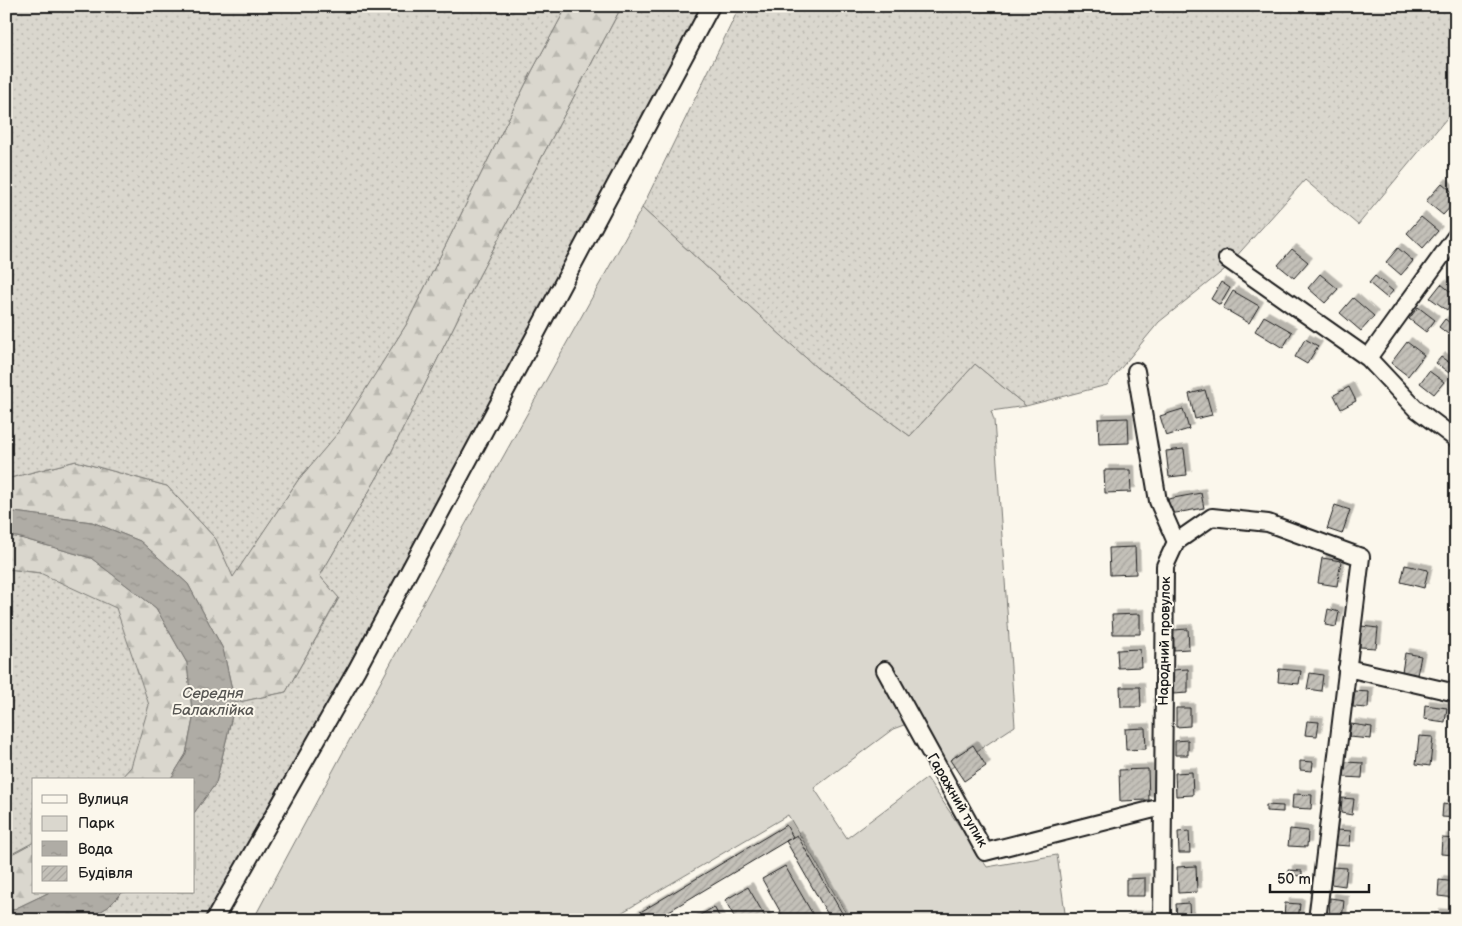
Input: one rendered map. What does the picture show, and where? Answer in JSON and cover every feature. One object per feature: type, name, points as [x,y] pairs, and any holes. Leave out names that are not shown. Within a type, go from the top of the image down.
[{"type":"street","points":[[214,920],[357,669],[711,6]]},
{"type":"street","points":[[1368,358],[1456,236]]},
{"type":"street","points":[[1227,259],[1368,358],[1415,408],[1456,439]]},
{"type":"street","points":[[1136,371],[1158,501],[1176,542],[1212,518],[1268,523],[1361,557],[1317,920]]},
{"type":"street","name":"Народний провулок","points":[[1162,920],[1165,566],[1176,542]]},
{"type":"street","points":[[1347,668],[1456,693]]},
{"type":"street","name":"Гаражний тупик","points":[[885,670],[985,852],[1162,807]]},
{"type":"green space","points":[[6,6],[567,6],[532,71],[406,325],[338,433],[298,480],[233,577],[216,539],[167,486],[76,461],[6,479]]},
{"type":"green space","points":[[567,6],[622,6],[479,276],[388,459],[320,576],[339,597],[286,692],[235,703],[223,649],[188,584],[140,541],[92,522],[6,511],[6,479],[76,461],[167,486],[216,539],[233,576],[298,480],[338,432],[406,325],[532,71]]},
{"type":"green space","points":[[622,6],[704,6],[674,65],[492,397],[398,581],[207,920],[86,920],[108,907],[121,894],[195,894],[195,812],[216,783],[235,703],[286,692],[339,598],[320,576],[388,459],[479,276]]},
{"type":"green space","points":[[740,6],[1456,6],[1456,107],[1358,225],[1305,180],[1224,270],[1159,322],[1107,385],[1026,406],[975,364],[910,436],[817,368],[642,208]]},
{"type":"green space","points":[[642,208],[817,368],[910,436],[975,364],[1026,406],[991,411],[994,420],[1015,726],[945,772],[915,721],[893,729],[814,788],[847,838],[927,778],[987,867],[1057,855],[1066,920],[850,920],[788,815],[609,920],[253,920],[460,534]]},
{"type":"green space","points":[[6,536],[17,537],[91,558],[156,608],[187,663],[193,719],[186,754],[171,778],[121,778],[131,767],[41,573],[6,569]]},
{"type":"green space","points":[[6,569],[40,573],[116,608],[149,705],[131,767],[121,778],[32,778],[32,843],[6,857]]},
{"type":"green space","points":[[32,843],[32,894],[46,894],[6,913],[6,857]]},
{"type":"water","name":"Середня Балаклійка","points":[[6,511],[92,522],[140,541],[188,584],[223,649],[235,703],[216,783],[195,812],[195,778],[171,778],[186,754],[193,719],[187,663],[156,608],[91,558],[17,537],[6,536]]},
{"type":"water","points":[[46,894],[121,894],[108,907],[86,920],[6,920],[6,913]]},
{"type":"building","points":[[1456,158],[1456,171],[1449,166]]},
{"type":"building","points":[[1442,183],[1456,195],[1456,201],[1443,215],[1426,201]]},
{"type":"building","points":[[1421,217],[1438,231],[1423,248],[1407,233]]},
{"type":"building","points":[[1398,248],[1413,261],[1401,275],[1386,262]]},
{"type":"building","points":[[1292,249],[1308,262],[1294,278],[1278,265]]},
{"type":"building","points":[[1320,274],[1338,289],[1325,303],[1308,288]]},
{"type":"building","points":[[1375,276],[1393,291],[1387,298],[1369,283]]},
{"type":"building","points":[[1221,282],[1230,288],[1220,305],[1211,299]]},
{"type":"building","points":[[1441,284],[1456,296],[1447,310],[1430,298]]},
{"type":"building","points":[[1233,291],[1259,306],[1249,323],[1223,308]]},
{"type":"building","points":[[1353,298],[1374,316],[1361,331],[1340,313]]},
{"type":"building","points":[[1418,307],[1435,320],[1426,332],[1409,319]]},
{"type":"building","points":[[1264,316],[1292,332],[1283,348],[1255,331]]},
{"type":"building","points":[[1445,319],[1454,326],[1448,334],[1439,327]]},
{"type":"building","points":[[1305,339],[1318,346],[1307,364],[1295,357]]},
{"type":"building","points":[[1407,342],[1424,355],[1408,376],[1391,363]]},
{"type":"building","points":[[1441,357],[1454,366],[1449,373],[1436,363]]},
{"type":"building","points":[[1429,371],[1444,382],[1434,394],[1420,383]]},
{"type":"building","points":[[1349,387],[1356,401],[1341,409],[1334,395]]},
{"type":"building","points":[[1205,390],[1212,415],[1195,419],[1189,394]]},
{"type":"building","points":[[1183,409],[1189,429],[1166,436],[1160,416]]},
{"type":"building","points":[[1128,418],[1129,443],[1099,444],[1098,419]]},
{"type":"building","points":[[1184,449],[1187,475],[1169,477],[1166,451]]},
{"type":"building","points":[[1104,470],[1130,470],[1131,492],[1105,493]]},
{"type":"building","points":[[1201,493],[1204,508],[1170,514],[1168,499]]},
{"type":"building","points":[[1335,505],[1350,510],[1342,534],[1327,529]]},
{"type":"building","points":[[1135,547],[1136,574],[1110,575],[1109,548]]},
{"type":"building","points":[[1322,558],[1341,561],[1337,586],[1318,583]]},
{"type":"building","points":[[1405,565],[1428,570],[1424,588],[1401,582]]},
{"type":"building","points":[[1328,609],[1339,612],[1336,627],[1325,625]]},
{"type":"building","points":[[1140,614],[1140,634],[1113,634],[1112,615]]},
{"type":"building","points":[[1361,626],[1378,628],[1376,648],[1360,647]]},
{"type":"building","points":[[1188,629],[1189,649],[1174,650],[1173,630]]},
{"type":"building","points":[[1140,649],[1141,667],[1118,668],[1117,650]]},
{"type":"building","points":[[1405,653],[1421,656],[1417,675],[1402,672]]},
{"type":"building","points":[[1188,669],[1188,693],[1173,694],[1172,670]]},
{"type":"building","points":[[1279,669],[1301,671],[1299,684],[1278,682]]},
{"type":"building","points":[[1310,673],[1323,675],[1321,691],[1307,689]]},
{"type":"building","points":[[1120,687],[1140,687],[1141,707],[1121,707]]},
{"type":"building","points":[[1355,691],[1369,692],[1368,708],[1353,707]]},
{"type":"building","points":[[1425,705],[1447,708],[1445,722],[1424,719]]},
{"type":"building","points":[[1176,708],[1190,708],[1190,726],[1176,727]]},
{"type":"building","points":[[1307,721],[1319,722],[1317,736],[1305,735]]},
{"type":"building","points":[[1351,724],[1372,727],[1371,739],[1349,737]]},
{"type":"building","points":[[1145,728],[1146,749],[1126,750],[1125,729]]},
{"type":"building","points":[[1419,736],[1433,737],[1430,766],[1416,764]]},
{"type":"building","points":[[1188,740],[1188,755],[1175,755],[1175,741]]},
{"type":"building","points":[[973,745],[986,766],[964,781],[950,760]]},
{"type":"building","points":[[1300,761],[1313,762],[1312,771],[1300,770]]},
{"type":"building","points":[[1346,762],[1363,763],[1362,778],[1344,777]]},
{"type":"building","points":[[1148,769],[1149,800],[1120,801],[1119,770]]},
{"type":"building","points":[[1192,772],[1193,795],[1176,796],[1175,773]]},
{"type":"building","points":[[1293,794],[1312,795],[1311,809],[1292,808]]},
{"type":"building","points":[[1342,798],[1354,799],[1352,815],[1341,813]]},
{"type":"building","points":[[1443,804],[1456,806],[1456,818],[1442,817]]},
{"type":"building","points":[[1266,805],[1283,806],[1283,812],[1266,811]]},
{"type":"building","points":[[786,825],[793,837],[654,920],[627,920]]},
{"type":"building","points":[[1290,829],[1308,831],[1307,847],[1288,846]]},
{"type":"building","points":[[1336,830],[1351,831],[1350,846],[1334,845]]},
{"type":"building","points":[[1189,831],[1190,853],[1179,853],[1178,832]]},
{"type":"building","points":[[797,835],[846,920],[831,920],[786,841]]},
{"type":"building","points":[[1442,838],[1456,839],[1456,855],[1441,854]]},
{"type":"building","points":[[785,866],[816,920],[785,920],[762,879]]},
{"type":"building","points":[[1196,866],[1197,892],[1178,893],[1177,867]]},
{"type":"building","points":[[1332,867],[1347,868],[1345,886],[1331,884]]},
{"type":"building","points":[[1288,870],[1302,871],[1302,876],[1288,875]]},
{"type":"building","points":[[1145,878],[1145,896],[1126,896],[1126,879]]},
{"type":"building","points":[[1439,880],[1456,882],[1455,898],[1438,896]]},
{"type":"building","points":[[748,887],[767,920],[736,920],[725,900]]},
{"type":"building","points":[[1330,898],[1344,900],[1342,920],[1329,920]]},
{"type":"building","points":[[1189,903],[1190,920],[1177,920],[1176,904]]},
{"type":"building","points":[[1285,903],[1300,904],[1298,919],[1284,918]]},
{"type":"building","points":[[714,907],[721,920],[692,920]]},
{"type":"building","points":[[1435,913],[1451,915],[1451,920],[1434,920]]},
{"type":"building","points":[[1147,915],[1147,920],[1127,920],[1127,916]]}]
